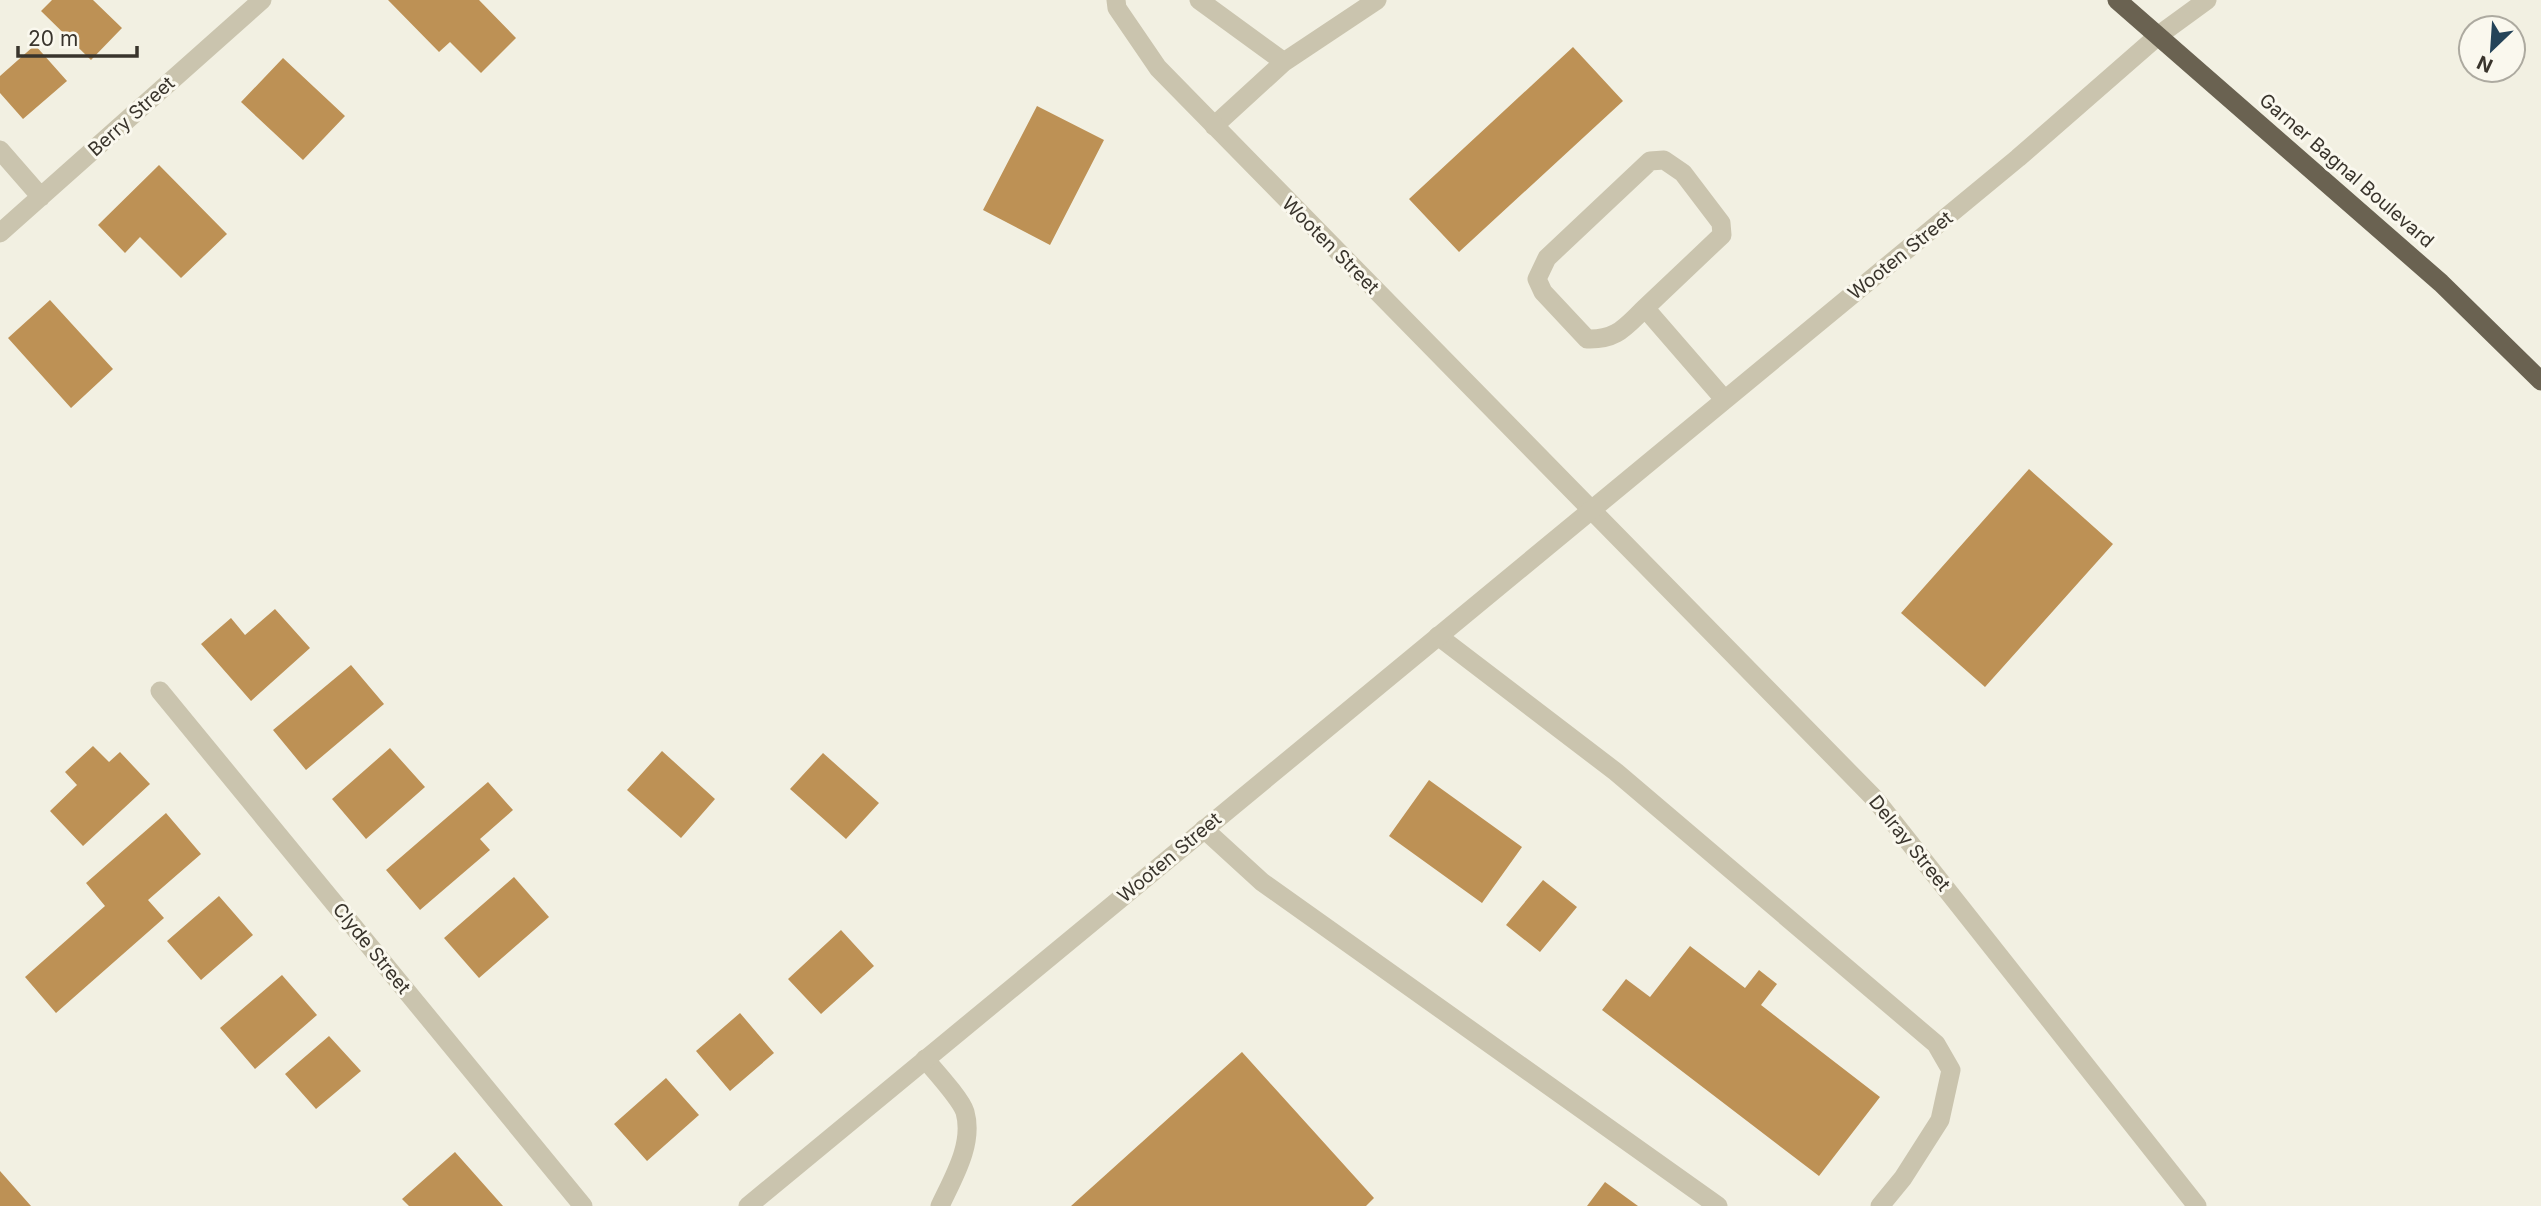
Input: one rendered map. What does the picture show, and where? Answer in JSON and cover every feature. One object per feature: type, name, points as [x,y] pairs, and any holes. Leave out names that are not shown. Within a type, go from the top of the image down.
[{"type":"highway","name":"Garner Bagnal Boulevard","points":[[2117,0],[2441,283],[2541,381]]},
{"type":"street","name":"Berry Street","points":[[0,233],[262,0]]},
{"type":"street","name":"Wooten Street","points":[[1116,0],[1117,8],[1158,68],[1591,509]]},
{"type":"street","points":[[1199,0],[1284,62]]},
{"type":"street","points":[[1214,126],[1284,62],[1377,0]]},
{"type":"street","name":"Wooten Street","points":[[748,1206],[2018,159],[2159,35],[2207,0]]},
{"type":"street","points":[[0,150],[41,197]]},
{"type":"street","points":[[1664,160],[1683,173],[1721,223],[1722,235],[1645,308],[1617,335],[1601,340],[1587,339],[1543,292],[1537,279],[1547,258],[1650,161],[1664,160]]},
{"type":"street","points":[[1645,308],[1724,400]]},
{"type":"street","name":"Delray Street","points":[[1591,509],[1875,799],[2196,1206]]},
{"type":"street","points":[[1438,636],[1616,772],[1936,1044],[1951,1070],[1940,1120],[1903,1178],[1880,1206]]},
{"type":"street","name":"Clyde Street","points":[[160,691],[583,1206]]},
{"type":"street","points":[[1204,829],[1262,882],[1718,1206]]},
{"type":"street","points":[[925,1059],[964,1110],[967,1128],[963,1154],[940,1206]]},
{"type":"building","points":[[52,0],[93,0],[122,28],[91,60],[41,11]]},
{"type":"building","points":[[388,0],[479,0],[516,38],[481,73],[450,42],[439,52]]},
{"type":"building","points":[[35,45],[67,81],[23,119],[0,93],[0,76]]},
{"type":"building","points":[[1573,47],[1623,101],[1459,252],[1409,199]]},
{"type":"building","points":[[283,58],[345,116],[303,160],[241,102]]},
{"type":"building","points":[[1037,106],[1104,140],[1050,245],[983,210]]},
{"type":"building","points":[[159,165],[227,234],[181,278],[140,237],[125,253],[98,225]]},
{"type":"building","points":[[50,300],[113,369],[71,408],[8,338]]},
{"type":"building","points":[[2029,469],[2113,544],[1985,687],[1901,613]]},
{"type":"building","points":[[275,609],[310,648],[251,701],[201,644],[231,618],[245,635]]},
{"type":"building","points":[[351,665],[384,704],[306,770],[273,730]]},
{"type":"building","points":[[93,746],[109,762],[120,752],[150,784],[83,846],[50,811],[77,785],[65,772]]},
{"type":"building","points":[[390,748],[425,787],[366,839],[332,799]]},
{"type":"building","points":[[662,751],[715,799],[681,838],[627,790]]},
{"type":"building","points":[[823,753],[879,803],[846,839],[790,789]]},
{"type":"building","points":[[1429,780],[1522,847],[1482,903],[1389,836]]},
{"type":"building","points":[[488,782],[513,810],[480,839],[490,850],[420,910],[386,870]]},
{"type":"building","points":[[166,813],[201,854],[148,900],[164,918],[56,1013],[25,977],[105,906],[86,883]]},
{"type":"building","points":[[514,877],[549,917],[479,978],[444,938]]},
{"type":"building","points":[[1543,880],[1577,907],[1540,952],[1506,925]]},
{"type":"building","points":[[219,896],[253,935],[201,980],[167,941]]},
{"type":"building","points":[[841,930],[874,966],[821,1014],[788,979]]},
{"type":"building","points":[[1690,946],[1745,988],[1759,970],[1777,984],[1761,1005],[1880,1097],[1819,1176],[1602,1010],[1626,979],[1650,997]]},
{"type":"building","points":[[282,975],[317,1015],[255,1069],[220,1028]]},
{"type":"building","points":[[740,1013],[774,1053],[730,1091],[696,1051]]},
{"type":"building","points":[[329,1036],[361,1071],[316,1109],[285,1074]]},
{"type":"building","points":[[1242,1052],[1374,1198],[1366,1206],[1071,1206]]},
{"type":"building","points":[[666,1078],[699,1115],[647,1161],[614,1124]]},
{"type":"building","points":[[455,1152],[503,1206],[409,1206],[402,1199]]},
{"type":"building","points":[[0,1171],[31,1206],[0,1206]]},
{"type":"building","points":[[1605,1182],[1638,1206],[1587,1206]]}]
